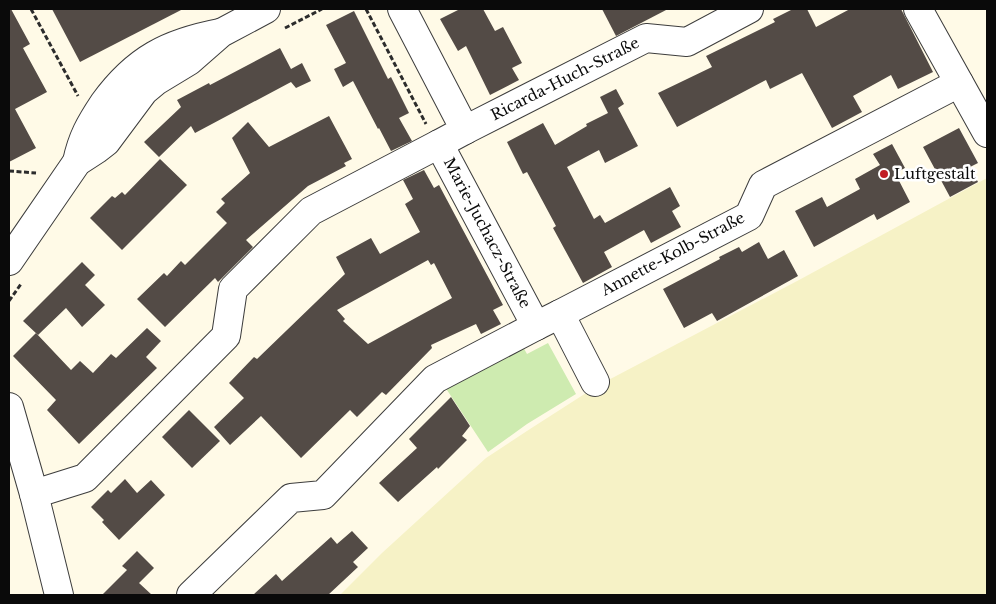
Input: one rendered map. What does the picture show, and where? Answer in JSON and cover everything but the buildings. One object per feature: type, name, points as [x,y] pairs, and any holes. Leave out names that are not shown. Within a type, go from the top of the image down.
[{"type":"street","points":[[402,9],[465,130]]},
{"type":"street","name":"Ricarda-Huch-Straße","points":[[465,130],[646,38],[687,42],[749,9]]},
{"type":"street","points":[[918,9],[987,133]]},
{"type":"street","points":[[16,271],[77,162],[81,143],[96,116],[117,85],[133,69],[179,43],[274,19]]},
{"type":"street","name":"Annette-Kolb-Straße","points":[[191,595],[291,498],[322,495],[435,379],[749,216],[763,185],[959,83]]},
{"type":"street","name":"Marie-Juchacz-Straße","points":[[465,130],[438,145],[548,320],[595,382]]},
{"type":"street","points":[[34,494],[85,478],[226,336],[233,289],[312,211],[438,145]]},
{"type":"street","points":[[9,407],[34,494],[59,595]]},
{"type":"path","points":[[31,9],[70,81]]},
{"type":"path","points":[[274,19],[322,9]]},
{"type":"path","points":[[366,9],[438,145]]},
{"type":"path","points":[[9,171],[36,172]]},
{"type":"path","points":[[9,301],[16,271]]},
{"type":"shaded area","points":[[987,178],[987,595],[340,595],[382,553],[486,458],[530,429],[597,386],[799,280]]},
{"type":"green space","points":[[548,343],[576,394],[527,424],[488,452],[445,387],[522,345],[527,354]]},
{"type":"place","name":"Luftgestalt","points":[[884,174]]}]
